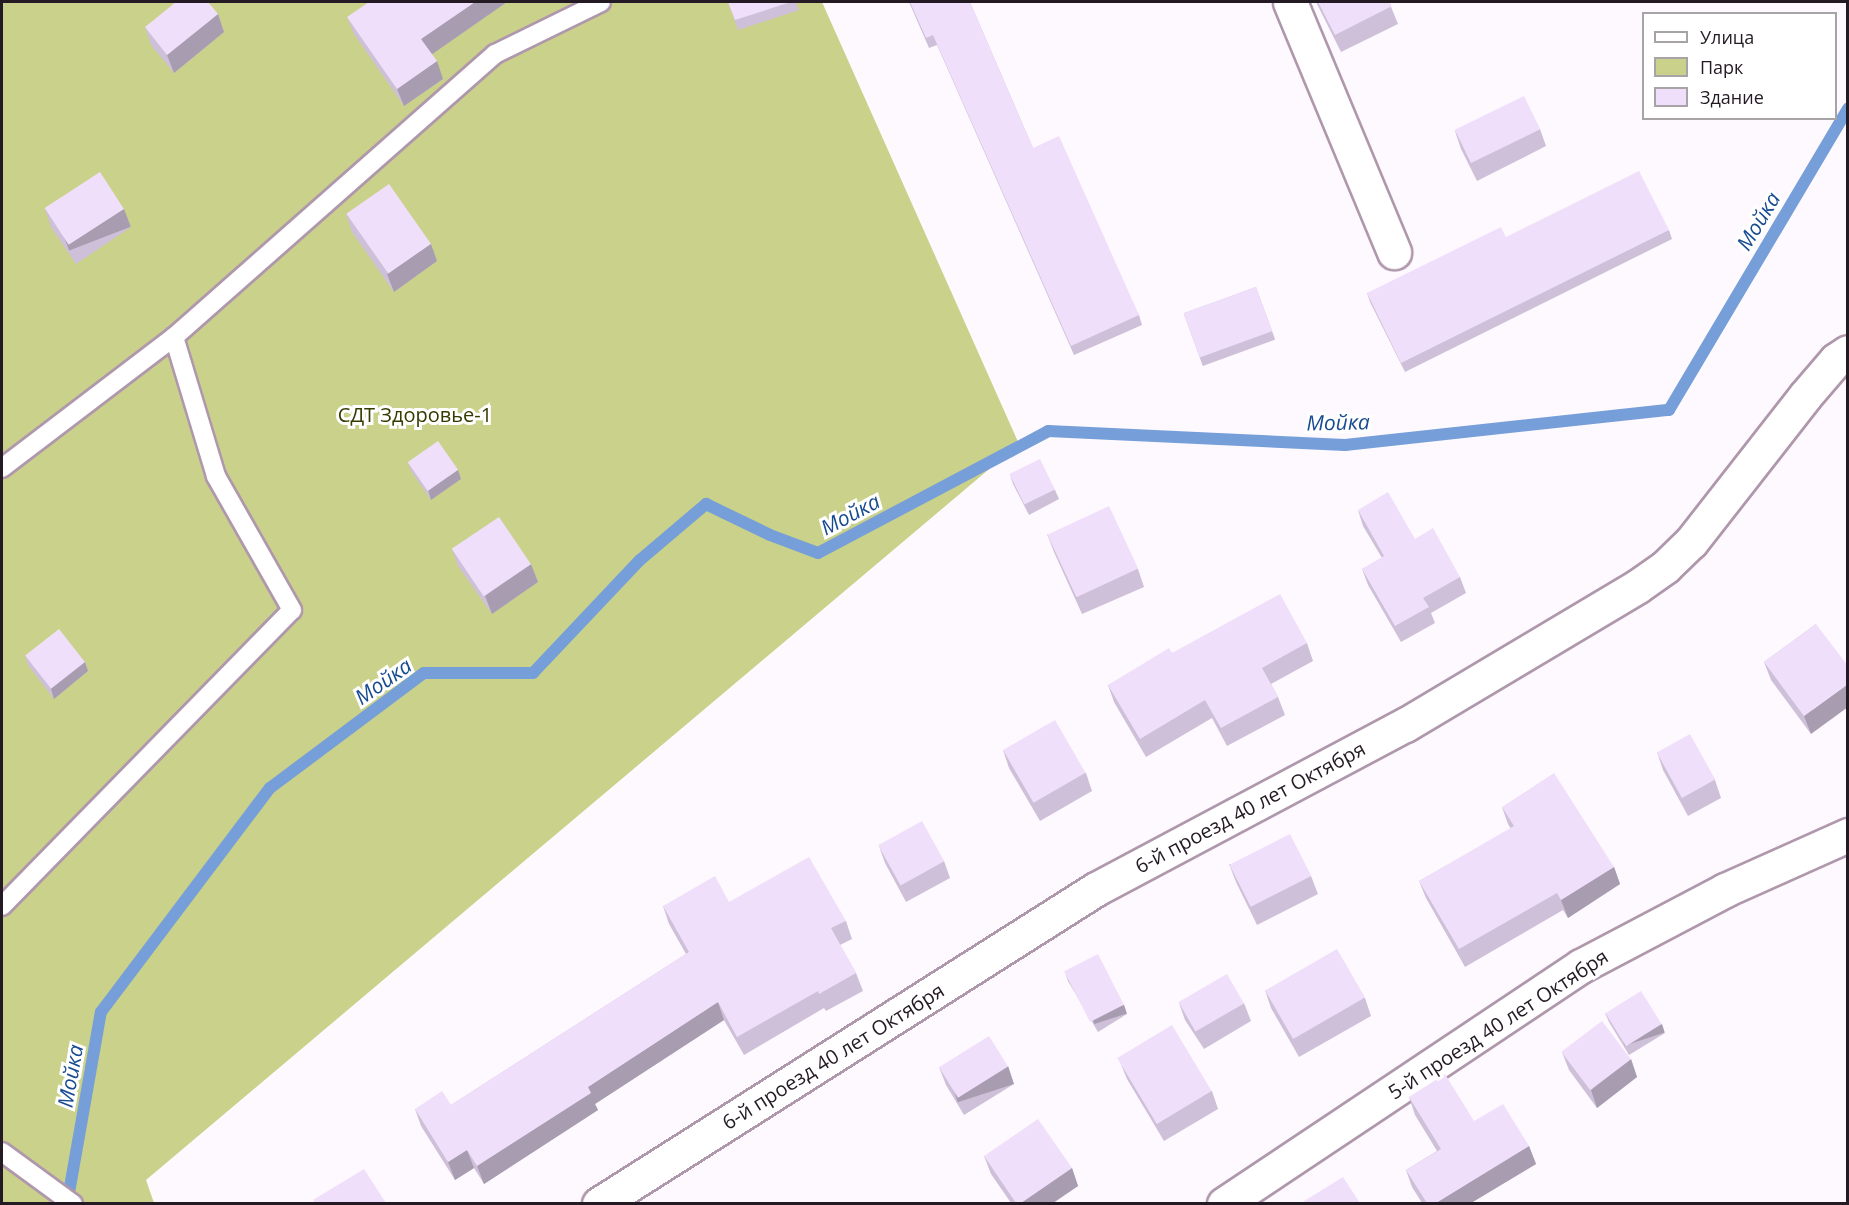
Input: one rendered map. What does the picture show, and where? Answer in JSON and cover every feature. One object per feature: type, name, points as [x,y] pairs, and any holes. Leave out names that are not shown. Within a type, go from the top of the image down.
[{"type":"street","points":[[1290,2],[1394,252]]},
{"type":"street","name":"6-й проезд 40 лет Октября","points":[[600,1203],[1096,889],[1405,725],[1638,586],[1665,567],[1691,543],[1811,389],[1848,352]]},
{"type":"street","name":"5-й проезд 40 лет Октября","points":[[1224,1203],[1581,966],[1725,890],[1848,835]]},
{"type":"lane","points":[[2,468],[174,337],[495,54],[601,2]]},
{"type":"lane","points":[[2,906],[292,610],[216,476],[174,337]]},
{"type":"lane","points":[[2,1152],[73,1203]]},
{"type":"green space","name":"СДТ Здоровье-1","points":[[2,2],[822,2],[1019,444],[146,1180],[154,1203],[2,1204]]},
{"type":"building","points":[[176,2],[208,2],[218,14],[167,55],[145,27]]},
{"type":"building","points":[[369,2],[475,2],[421,39],[437,61],[397,89],[347,17]]},
{"type":"building","points":[[728,2],[791,2],[735,20]]},
{"type":"building","points":[[910,2],[970,2],[1033,148],[1059,136],[1139,315],[1071,346],[933,35],[926,38]]},
{"type":"building","points":[[1318,2],[1389,2],[1392,6],[1335,35]]},
{"type":"building","points":[[1524,96],[1540,129],[1471,163],[1455,130]]},
{"type":"building","points":[[1639,171],[1669,230],[1401,363],[1367,293],[1501,227],[1506,237]]},
{"type":"building","points":[[100,172],[124,209],[69,245],[45,208]]},
{"type":"building","points":[[389,184],[431,244],[388,274],[346,214]]},
{"type":"building","points":[[1256,287],[1272,331],[1200,358],[1184,313]]},
{"type":"building","points":[[438,441],[458,470],[428,491],[408,462]]},
{"type":"building","points":[[1040,459],[1055,490],[1024,504],[1009,474]]},
{"type":"building","points":[[1388,492],[1415,539],[1433,528],[1460,577],[1423,598],[1429,607],[1395,626],[1362,569],[1384,556],[1358,510]]},
{"type":"building","points":[[1109,506],[1138,569],[1077,597],[1047,535]]},
{"type":"building","points":[[499,517],[531,564],[484,596],[452,549]]},
{"type":"building","points":[[1280,594],[1307,643],[1262,668],[1278,697],[1221,728],[1205,700],[1140,739],[1108,685],[1169,648],[1172,653]]},
{"type":"building","points":[[1816,624],[1848,666],[1848,684],[1804,716],[1764,662]]},
{"type":"building","points":[[59,629],[85,662],[51,689],[25,655]]},
{"type":"building","points":[[1055,720],[1086,773],[1034,803],[1003,750]]},
{"type":"building","points":[[1690,734],[1715,779],[1682,798],[1657,752]]},
{"type":"building","points":[[1554,773],[1614,867],[1561,900],[1557,893],[1459,949],[1419,881],[1514,826],[1502,807]]},
{"type":"building","points":[[922,821],[944,861],[901,885],[878,845]]},
{"type":"building","points":[[1290,834],[1311,876],[1251,907],[1229,865]]},
{"type":"building","points":[[809,857],[846,921],[831,928],[856,973],[819,994],[818,991],[737,1037],[718,1002],[588,1087],[591,1093],[477,1166],[467,1150],[448,1162],[415,1109],[442,1091],[451,1105],[689,952],[663,906],[715,876],[729,902]]},
{"type":"building","points":[[1337,949],[1365,997],[1293,1039],[1265,990]]},
{"type":"building","points":[[1098,954],[1124,1005],[1090,1022],[1064,971]]},
{"type":"building","points":[[1227,974],[1244,1003],[1196,1031],[1179,1002]]},
{"type":"building","points":[[1641,991],[1662,1024],[1626,1046],[1605,1013]]},
{"type":"building","points":[[1602,1021],[1631,1059],[1590,1090],[1561,1052]]},
{"type":"building","points":[[1172,1025],[1212,1091],[1157,1124],[1117,1058]]},
{"type":"building","points":[[989,1036],[1008,1067],[958,1098],[939,1067]]},
{"type":"building","points":[[1445,1074],[1474,1121],[1503,1104],[1529,1146],[1436,1203],[1427,1203],[1406,1170],[1441,1149],[1409,1097]]},
{"type":"building","points":[[1038,1119],[1072,1168],[1021,1203],[1016,1203],[984,1156]]},
{"type":"building","points":[[364,1169],[386,1203],[315,1203],[313,1200]]},
{"type":"building","points":[[1343,1177],[1360,1203],[1301,1203]]},
{"type":"waterway","name":"Мойка","points":[[67,1204],[101,1012],[270,788],[424,673],[533,673],[640,560],[706,504],[770,535],[818,553],[1048,431],[1345,445],[1669,410],[1848,108]]}]
